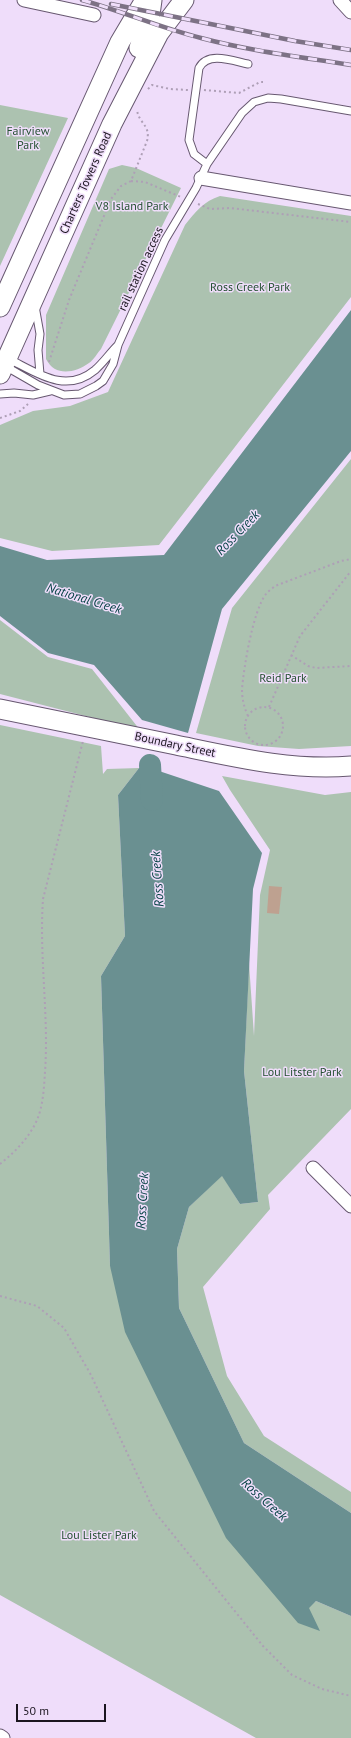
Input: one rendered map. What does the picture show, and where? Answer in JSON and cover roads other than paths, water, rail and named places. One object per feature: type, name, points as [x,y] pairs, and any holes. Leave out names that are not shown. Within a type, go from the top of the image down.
[{"type":"main road","points":[[129,0],[131,7],[130,23]]},
{"type":"main road","points":[[0,307],[120,42],[145,0]]},
{"type":"main road","points":[[112,124],[149,22],[152,0]]},
{"type":"main road","name":"Charters Towers Road","points":[[2,363],[34,300],[112,124],[158,33],[184,0]]},
{"type":"main road","name":"Boundary Street","points":[[0,709],[243,759],[315,768],[351,766]]},
{"type":"street","points":[[24,0],[94,15]]},
{"type":"street","points":[[340,0],[351,12]]},
{"type":"street","points":[[201,178],[351,203]]},
{"type":"street","points":[[313,1168],[351,1206]]},
{"type":"lane","points":[[207,164],[194,154],[190,145],[189,132],[199,68],[205,60],[217,58],[248,64]]},
{"type":"lane","name":"rail station access","points":[[2,363],[50,391],[64,395],[75,396],[86,392],[103,381],[113,364],[118,345],[158,254],[201,178],[207,164],[242,113],[258,101],[268,98],[351,111]]},
{"type":"lane","points":[[34,300],[40,334],[38,350],[41,374]]},
{"type":"lane","points":[[2,363],[41,374],[57,381],[68,382],[80,379],[99,366],[118,345]]},
{"type":"lane","points":[[0,394],[33,394],[50,391]]},
{"type":"water","name":"National Creek","points":[[351,310],[351,451],[222,609],[188,733],[142,720],[94,665],[48,653],[0,616],[0,546],[47,560],[164,555]]},
{"type":"water","points":[[139,768],[159,771],[219,791],[262,853],[253,889],[244,1071],[258,1202],[240,1204],[222,1176],[189,1207],[177,1249],[179,1308],[244,1443],[351,1513],[351,1616],[316,1601],[309,1608],[320,1631],[298,1623],[226,1538],[125,1332],[110,1266],[101,976],[125,936],[118,795]]},
{"type":"waterway","name":"Ross Creek","points":[[150,765],[152,800]]},
{"type":"railway","points":[[82,0],[186,34],[219,43],[351,65]]},
{"type":"railway","points":[[111,4],[295,41],[351,50]]},
{"type":"park label","name":"Fairview Park","points":[[28,139]]},
{"type":"park label","name":"V8 Island Park","points":[[132,207]]},
{"type":"park label","name":"Ross Creek Park","points":[[250,288]]},
{"type":"park label","name":"Reid Park","points":[[283,679]]},
{"type":"park label","name":"Lou Litster Park","points":[[302,1073]]},
{"type":"park label","name":"Lou Lister Park","points":[[99,1536]]}]
